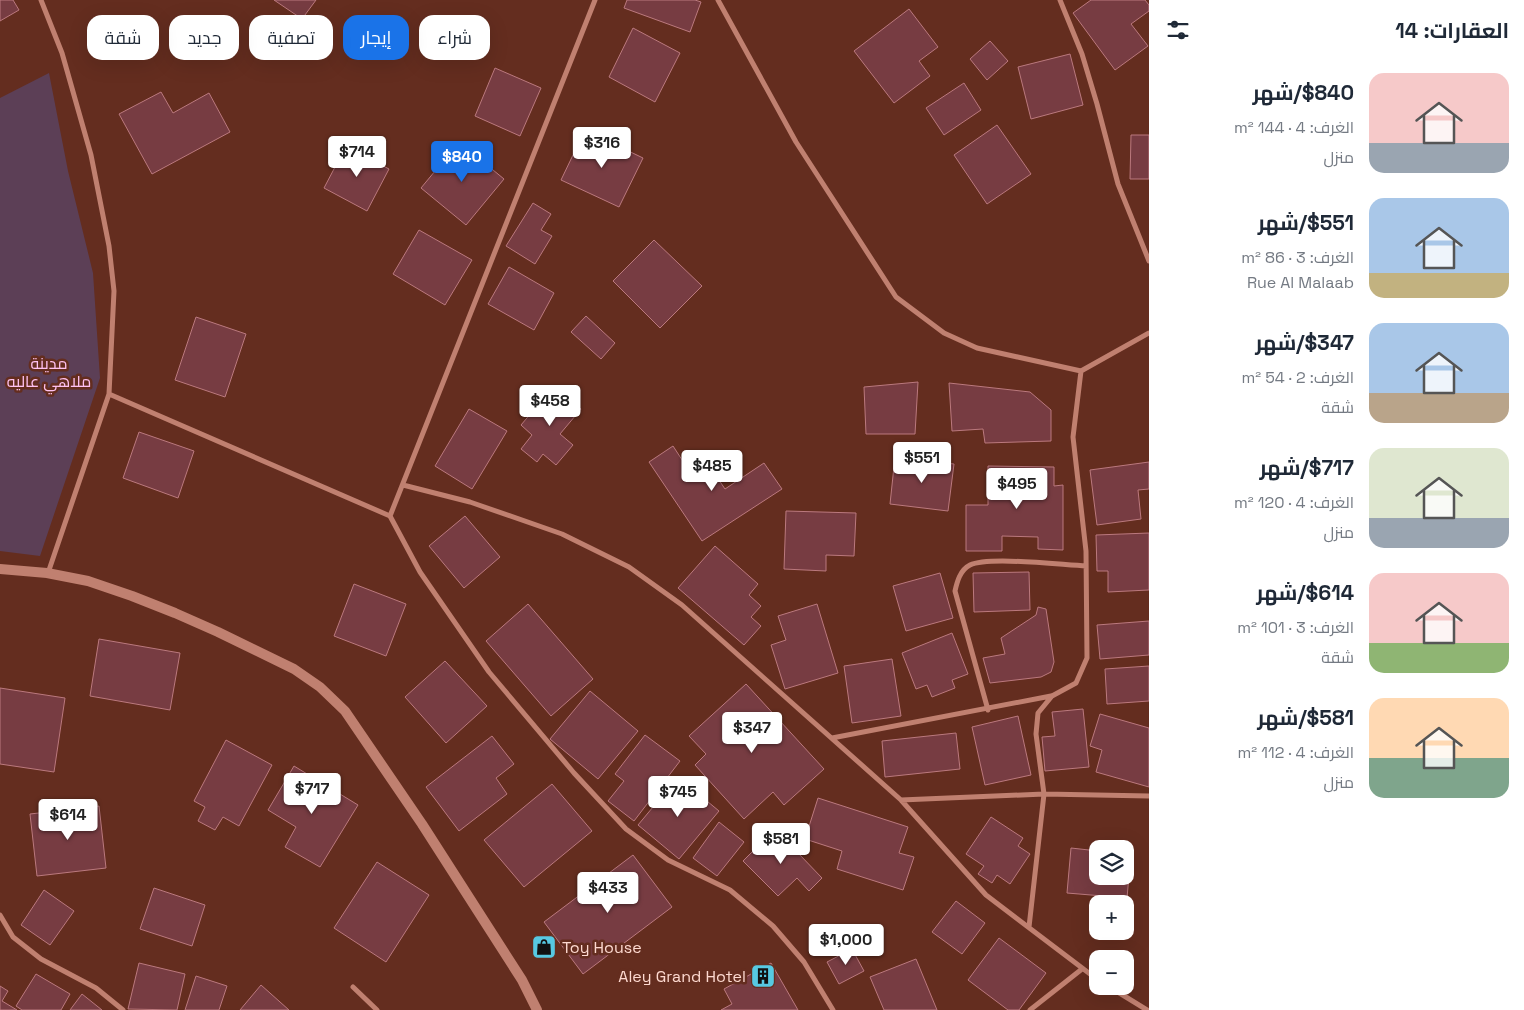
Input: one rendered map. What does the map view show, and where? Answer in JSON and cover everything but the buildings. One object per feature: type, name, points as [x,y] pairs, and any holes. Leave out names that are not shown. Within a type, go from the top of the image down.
[{"type":"main road","points":[[0,569],[47,573],[88,581],[175,612],[294,669],[320,687],[346,711],[422,824],[522,980],[537,1010]]},
{"type":"street","points":[[41,0],[62,53],[91,155],[109,246],[114,291],[109,394],[47,573]]},
{"type":"street","points":[[390,516],[596,0]]},
{"type":"street","points":[[718,0],[796,142],[896,297],[944,334],[976,348],[1081,371],[1149,333]]},
{"type":"street","points":[[1060,0],[1084,62],[1118,184],[1149,261]]},
{"type":"street","points":[[832,738],[988,710],[1052,696],[1076,683],[1087,658],[1086,551],[1073,437],[1081,371]]},
{"type":"street","points":[[109,394],[390,516],[420,572],[490,672],[574,773],[626,829],[668,860],[730,890],[773,926],[804,962],[833,1010]]},
{"type":"street","points":[[403,485],[470,502],[562,534],[629,567],[682,605],[901,800],[986,895],[1089,973]]},
{"type":"street","points":[[988,710],[955,591],[958,578],[968,566],[982,562],[1086,566]]},
{"type":"street","points":[[1029,928],[1044,794],[1036,734],[1038,713],[1052,696]]},
{"type":"street","points":[[901,800],[1044,794],[1149,796]]},
{"type":"street","points":[[0,915],[13,937],[42,959],[96,988],[123,1010]]},
{"type":"street","points":[[1030,1010],[1082,968]]},
{"type":"street","points":[[353,987],[377,1010]]},
{"type":"street","points":[[1123,995],[1147,1010]]},
{"type":"green space","name":"مدينة ملاهي عاليه","points":[[49,73],[68,171],[93,273],[100,378],[40,556],[0,551],[0,98]]},
{"type":"place","name":"Toy House","points":[[544,947]]},
{"type":"place","name":"Aley Grand Hotel","points":[[763,976]]}]
